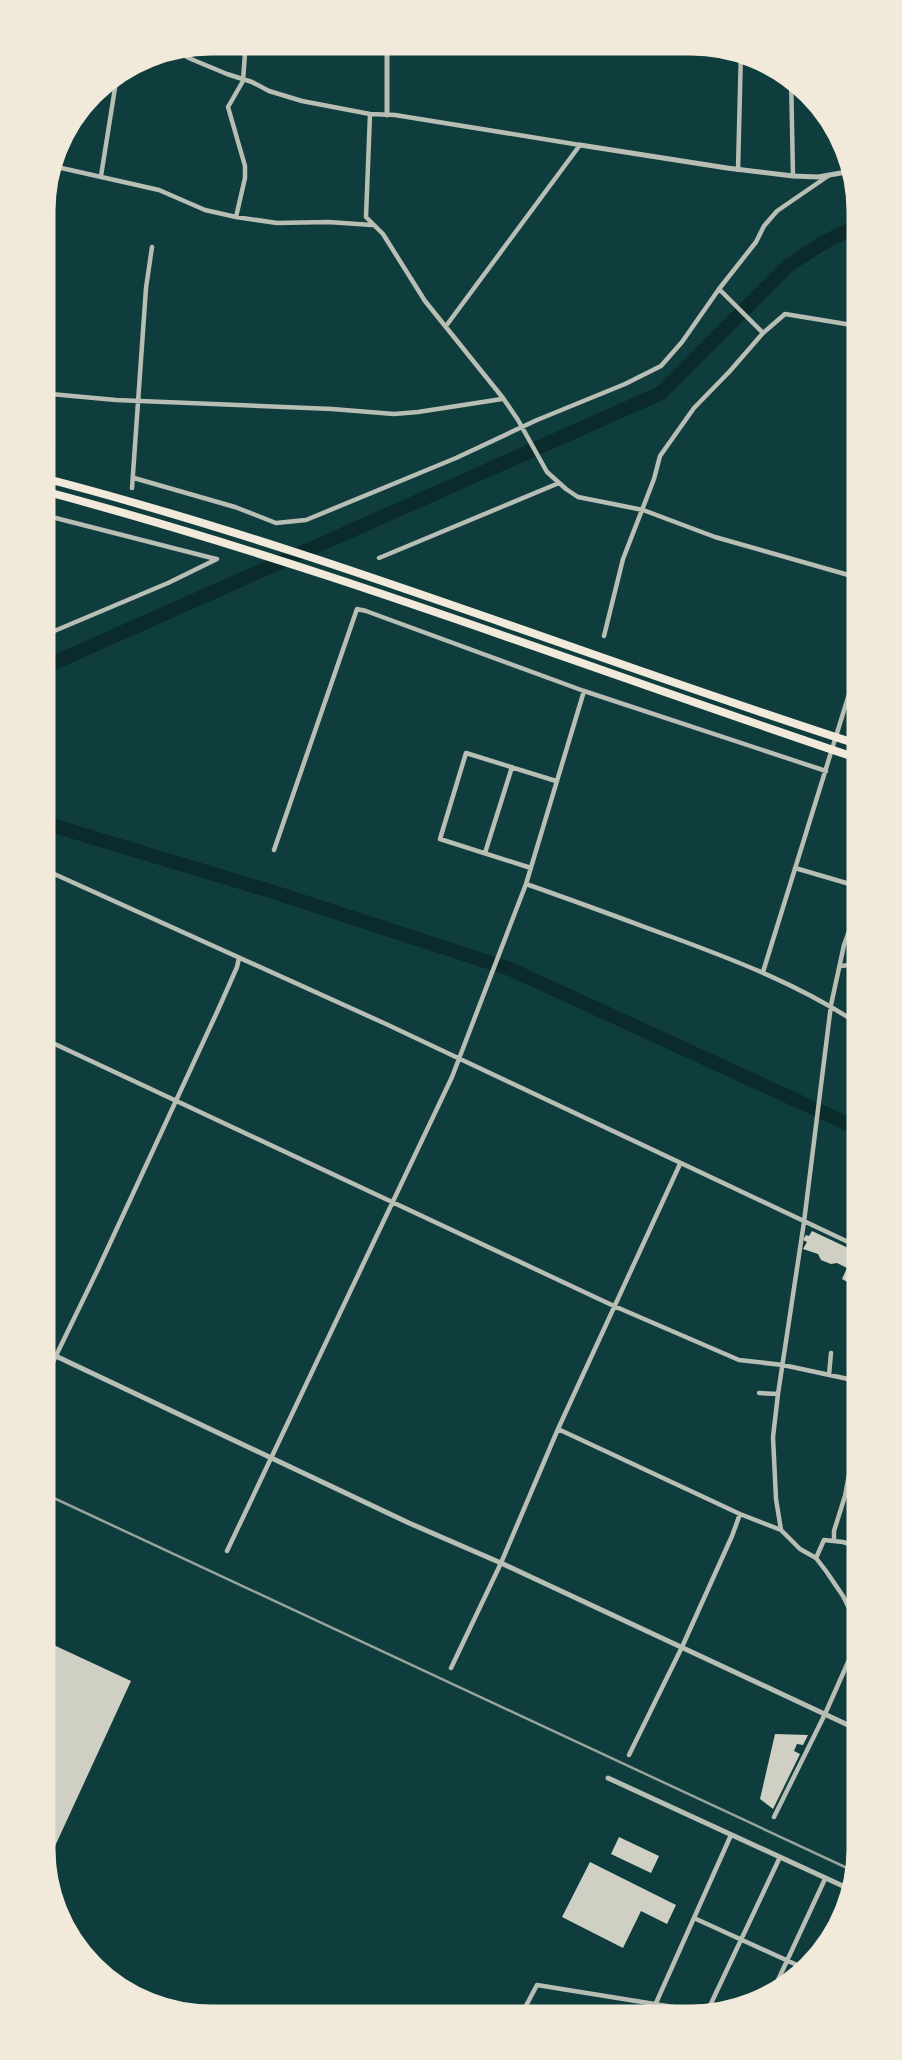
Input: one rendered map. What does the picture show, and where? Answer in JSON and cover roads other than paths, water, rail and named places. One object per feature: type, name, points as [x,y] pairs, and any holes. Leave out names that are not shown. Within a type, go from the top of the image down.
[{"type":"highway","points":[[51,480],[154,507],[258,539],[851,742]]},
{"type":"highway","points":[[51,493],[137,516],[313,571],[851,756]]},
{"type":"street","points":[[236,217],[245,166],[228,107],[243,80],[245,51]]},
{"type":"street","points":[[387,51],[387,115]]},
{"type":"street","points":[[181,54],[302,101],[370,114],[394,114],[738,170],[818,177],[847,172]]},
{"type":"street","points":[[738,170],[741,58]]},
{"type":"street","points":[[101,176],[115,82]]},
{"type":"street","points":[[791,86],[793,176]]},
{"type":"street","points":[[370,114],[366,217],[383,234],[425,301],[503,398],[547,472],[578,497],[643,510],[715,537],[851,576]]},
{"type":"street","points":[[446,326],[580,145]]},
{"type":"street","points":[[57,167],[159,190],[205,210],[236,217],[277,223],[372,225]]},
{"type":"street","points":[[134,478],[235,506],[276,523],[306,520],[456,458],[660,366],[682,342],[777,211],[829,175]]},
{"type":"street","points":[[132,488],[146,288],[152,247]]},
{"type":"street","points":[[719,289],[763,332]]},
{"type":"street","points":[[604,636],[623,559],[643,510],[660,456],[694,408],[763,332],[785,314],[851,325]]},
{"type":"street","points":[[51,394],[394,414],[503,398]]},
{"type":"street","points":[[379,558],[560,482]]},
{"type":"street","points":[[51,516],[129,533],[217,559],[168,583],[51,632]]},
{"type":"street","points":[[274,850],[357,609],[584,691],[826,771]]},
{"type":"street","points":[[763,972],[851,688]]},
{"type":"street","points":[[580,701],[584,691]]},
{"type":"street","points":[[227,1551],[438,1109],[459,1059],[526,884],[584,691]]},
{"type":"street","points":[[531,868],[440,839],[466,753],[556,781]]},
{"type":"street","points":[[485,853],[512,767]]},
{"type":"street","points":[[795,868],[851,884]]},
{"type":"street","points":[[51,873],[459,1059],[851,1243]]},
{"type":"street","points":[[526,884],[763,972],[831,1005],[851,1019]]},
{"type":"street","points":[[781,1530],[776,1499],[773,1437],[804,1222],[831,1005],[851,926]]},
{"type":"street","points":[[51,1369],[218,1010],[239,958]]},
{"type":"street","points":[[841,966],[851,965]]},
{"type":"street","points":[[51,1042],[614,1306],[739,1360],[783,1365],[851,1380]]},
{"type":"street","points":[[451,1668],[680,1164]]},
{"type":"street","points":[[829,1375],[831,1353]]},
{"type":"street","points":[[51,1354],[851,1726]]},
{"type":"street","points":[[760,1393],[778,1394]]},
{"type":"street","points":[[558,1429],[740,1514],[781,1530],[800,1549],[816,1558],[851,1612]]},
{"type":"street","points":[[834,1540],[851,1464]]},
{"type":"street","points":[[629,1755],[682,1647],[740,1514]]},
{"type":"street","points":[[816,1558],[824,1540],[851,1545]]},
{"type":"street","points":[[774,1816],[851,1657]]},
{"type":"street","points":[[608,1778],[846,1888]]},
{"type":"street","points":[[656,2003],[731,1835]]},
{"type":"street","points":[[709,2008],[780,1857]]},
{"type":"street","points":[[776,1984],[825,1879]]},
{"type":"street","points":[[694,1918],[800,1967]]},
{"type":"street","points":[[524,2009],[537,1984],[690,2009]]},
{"type":"waterway","points":[[51,664],[661,393],[789,265],[851,229]]},
{"type":"waterway","points":[[51,825],[267,890],[510,969],[851,1125]]},
{"type":"railway","points":[[51,1497],[850,1869]]}]
